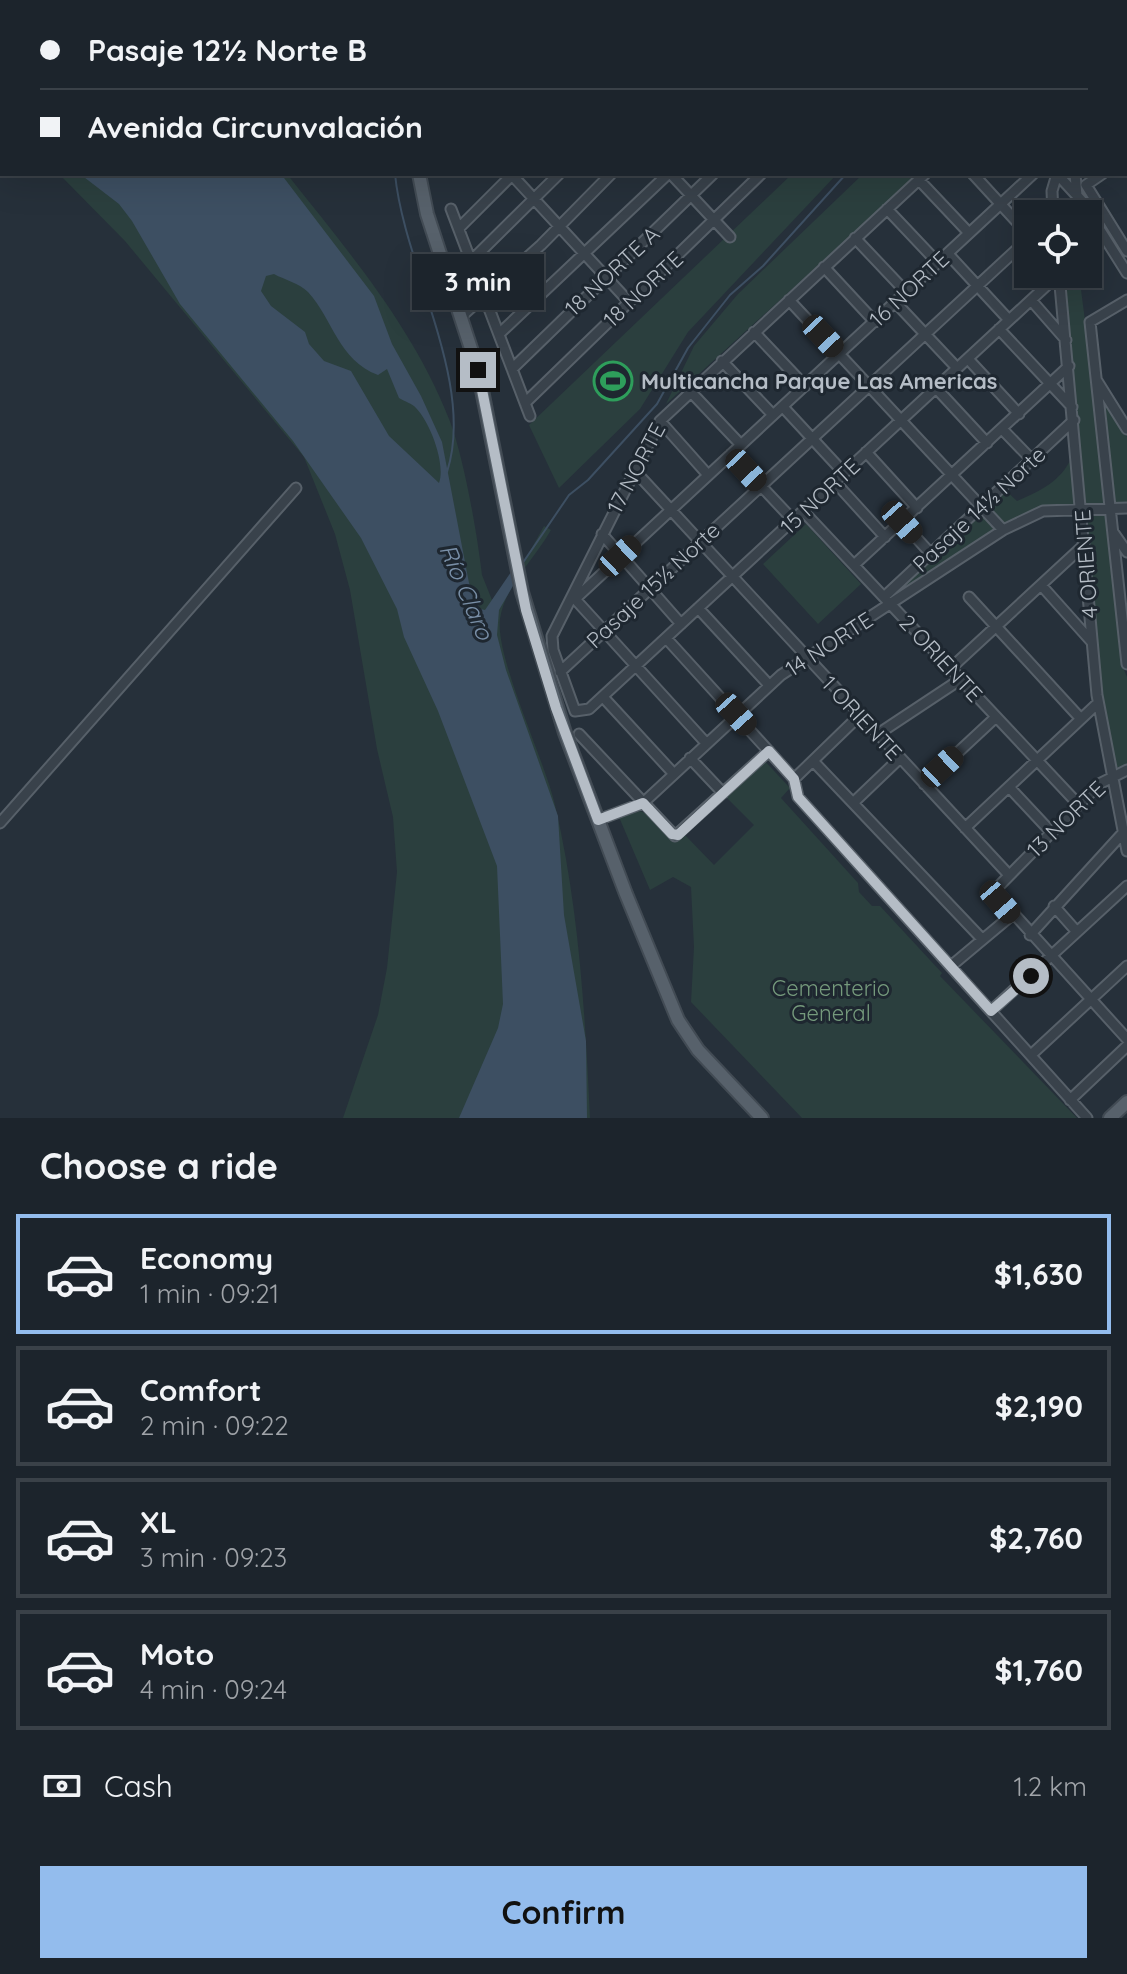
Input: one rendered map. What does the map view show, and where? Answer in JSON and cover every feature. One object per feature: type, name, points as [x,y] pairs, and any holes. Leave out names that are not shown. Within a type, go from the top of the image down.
[{"type":"main road","points":[[419,176],[427,214],[463,315],[483,393],[522,592],[556,708],[678,1020],[698,1050],[762,1118]]},
{"type":"main road","points":[[1110,1118],[1127,1102]]},
{"type":"street","points":[[459,228],[510,176]]},
{"type":"street","points":[[514,176],[629,302]]},
{"type":"street","points":[[471,261],[557,176]]},
{"type":"street","points":[[463,315],[559,227],[609,176]]},
{"type":"street","points":[[499,334],[667,176]]},
{"type":"street","points":[[671,176],[730,237]]},
{"type":"street","name":"18 NORTE A","points":[[512,369],[711,176]]},
{"type":"street","name":"18 NORTE","points":[[525,403],[716,222],[759,176]]},
{"type":"street","points":[[975,176],[1014,219]]},
{"type":"street","name":"16 NORTE","points":[[602,632],[575,601],[1031,176]]},
{"type":"street","points":[[1052,200],[1056,176]]},
{"type":"street","points":[[1059,176],[1077,196],[1127,273]]},
{"type":"street","points":[[1075,176],[1077,196]]},
{"type":"street","points":[[1099,176],[1086,185],[1123,237],[1127,251]]},
{"type":"street","points":[[922,177],[969,233]]},
{"type":"street","name":"17 NORTE","points":[[578,712],[570,705],[552,636],[633,469],[660,421],[922,177]]},
{"type":"street","points":[[451,209],[530,416]]},
{"type":"street","points":[[887,209],[938,263]]},
{"type":"street","points":[[855,238],[906,292]]},
{"type":"street","name":"Pasaje 15½ Norte","points":[[560,672],[1014,250]]},
{"type":"street","points":[[948,254],[1009,320]]},
{"type":"street","points":[[824,267],[875,322]]},
{"type":"street","name":"15 NORTE","points":[[578,712],[587,711],[603,697],[1044,288]]},
{"type":"street","name":"4 ORIENTE","points":[[1060,288],[1083,508],[1098,703],[1127,851]]},
{"type":"street","points":[[789,300],[1003,530]]},
{"type":"street","points":[[1031,300],[1066,340]]},
{"type":"street","points":[[1127,300],[1090,322],[1127,664]]},
{"type":"street","points":[[895,302],[957,368]]},
{"type":"street","points":[[999,329],[1072,407]]},
{"type":"street","points":[[754,332],[805,386]]},
{"type":"street","points":[[968,359],[1019,414]]},
{"type":"street","points":[[722,361],[773,415]]},
{"type":"street","points":[[854,565],[1069,366]]},
{"type":"street","points":[[1095,379],[1127,429]]},
{"type":"street","points":[[936,388],[987,443]]},
{"type":"street","points":[[690,391],[741,445]]},
{"type":"street","points":[[783,407],[844,473]]},
{"type":"street","name":"Pasaje 14½ Norte","points":[[888,600],[931,554],[1074,420]]},
{"type":"street","points":[[660,421],[708,475]]},
{"type":"street","points":[[1002,429],[1032,460]]},
{"type":"street","points":[[866,452],[917,508]]},
{"type":"street","points":[[731,454],[793,520]]},
{"type":"street","name":"1 ORIENTE","points":[[633,469],[1009,875]]},
{"type":"street","points":[[835,482],[885,537]]},
{"type":"street","points":[[0,823],[296,488]]},
{"type":"street","name":"14 NORTE","points":[[598,820],[643,803],[769,685],[888,600],[1003,530],[1035,513],[1127,508]]},
{"type":"street","name":"2 ORIENTE","points":[[803,511],[1079,805]]},
{"type":"street","points":[[902,522],[931,554]]},
{"type":"street","points":[[1111,529],[1127,552]]},
{"type":"street","points":[[602,534],[681,624]]},
{"type":"street","points":[[951,668],[1084,545]]},
{"type":"street","points":[[1041,585],[1091,641]]},
{"type":"street","points":[[969,597],[1081,719]]},
{"type":"street","points":[[698,608],[769,685]]},
{"type":"street","points":[[602,632],[706,743]]},
{"type":"street","points":[[666,638],[794,779],[798,797],[1087,1118]]},
{"type":"street","points":[[878,734],[961,679]]},
{"type":"street","points":[[603,697],[674,774]]},
{"type":"street","points":[[965,828],[1098,703]]},
{"type":"street","points":[[794,779],[860,715]]},
{"type":"street","points":[[924,784],[996,717]]},
{"type":"street","points":[[579,734],[675,836],[769,751]]},
{"type":"street","points":[[690,758],[723,793]]},
{"type":"street","points":[[853,803],[900,758]]},
{"type":"street","points":[[813,761],[982,939]]},
{"type":"street","name":"13 NORTE","points":[[1009,875],[1079,805],[1113,775],[1127,770]]},
{"type":"street","points":[[1009,787],[1052,833]]},
{"type":"street","points":[[1030,935],[1122,834]]},
{"type":"street","points":[[1009,875],[996,894],[1091,1001],[1123,1027],[1127,1039]]},
{"type":"street","points":[[991,1011],[1127,886]]},
{"type":"street","points":[[1054,906],[1077,932]]},
{"type":"street","points":[[951,966],[1012,915]]},
{"type":"street","points":[[1031,1055],[1127,966]]},
{"type":"street","points":[[1070,1100],[1127,1046]]},
{"type":"green space","points":[[61,176],[289,176],[398,321],[434,385],[460,454],[482,575],[492,600],[525,560],[544,526],[551,530],[508,595],[500,619],[501,636],[513,683],[550,786],[563,844],[580,960],[590,1118],[343,1118],[378,1015],[387,968],[397,872],[393,817],[377,749],[350,590],[335,534],[304,457],[125,241]]},
{"type":"green space","points":[[790,176],[835,176],[688,332],[640,409],[559,488],[529,425]]},
{"type":"green space","points":[[861,176],[916,176],[666,404],[694,346],[738,294]]},
{"type":"green space","points":[[1063,288],[1081,288],[1093,383],[1127,437],[1127,503],[1106,504],[1122,665],[1127,677],[1127,765],[1120,768],[1114,765],[1101,700]]},
{"type":"green space","points":[[1072,457],[1077,509],[1033,512],[891,601],[887,596],[1003,488],[1017,501],[1026,497],[1056,479]]},
{"type":"green space","points":[[806,524],[861,584],[818,624],[763,564]]},
{"type":"green space","name":"Cementerio General","points":[[762,758],[790,788],[781,798],[858,883],[859,892],[872,906],[880,906],[942,973],[940,976],[1077,1118],[802,1118],[691,1002],[694,947],[691,887],[673,877],[650,890],[619,817],[640,811],[645,813],[676,842],[685,835],[714,865],[754,825],[725,796]]},
{"type":"water","name":"Río Claro","points":[[83,176],[283,176],[374,296],[392,344],[442,442],[469,583],[480,609],[485,610],[511,572],[514,584],[499,610],[497,635],[506,670],[558,816],[564,915],[586,1041],[587,1118],[459,1118],[498,1028],[503,1004],[497,866],[438,711],[404,637],[397,609],[361,538],[293,441],[180,304],[119,204]],"holes":[[[274,274],[296,284],[317,303],[354,360],[378,375],[387,369],[399,398],[421,414],[438,455],[439,483],[389,436],[351,371],[324,361],[309,344],[305,332],[271,306],[261,291],[266,276]]]},
{"type":"waterway","points":[[395,176],[411,247],[446,363],[453,437],[447,472]]},
{"type":"waterway","points":[[522,564],[569,495],[588,480],[657,404],[688,348],[730,295],[763,266],[844,176]]},
{"type":"place","name":"Multicancha Parque Las Americas","points":[[613,381]]},
{"type":"route","points":[[478,370],[526,610],[556,708],[598,820],[643,803],[672,834],[678,835],[769,751],[794,779],[793,788],[798,797],[991,1011],[1031,976]]}]
